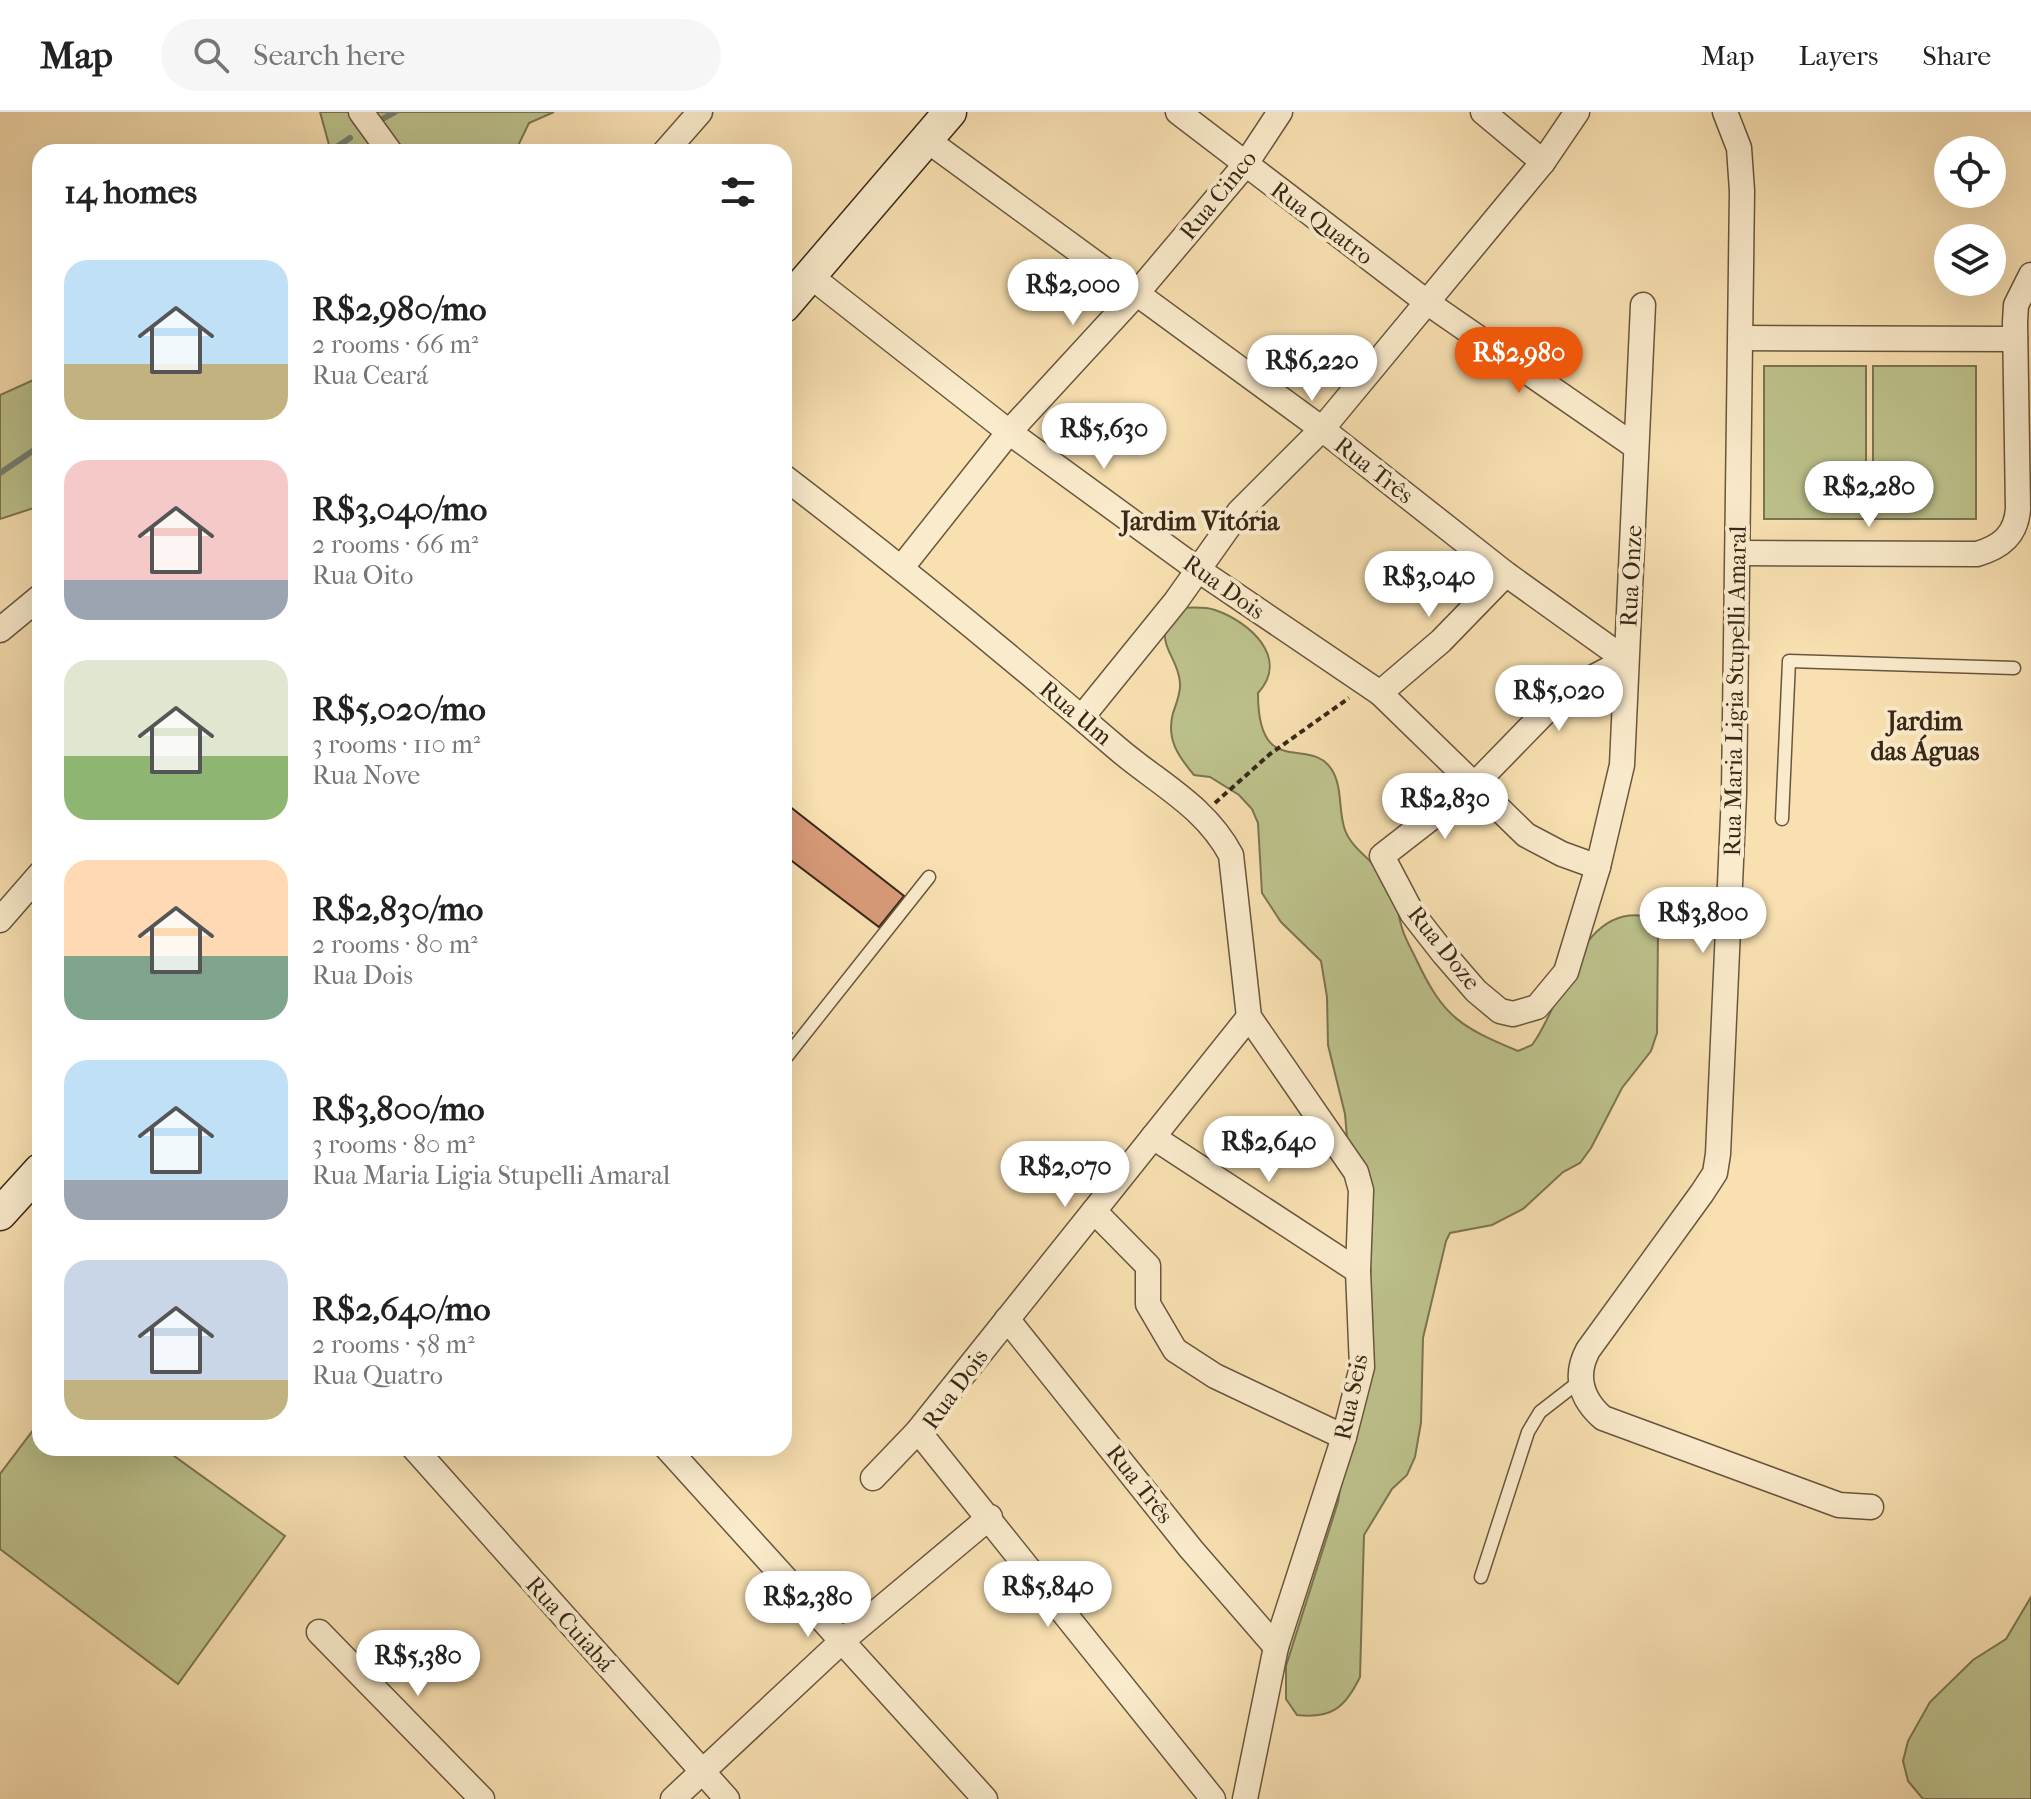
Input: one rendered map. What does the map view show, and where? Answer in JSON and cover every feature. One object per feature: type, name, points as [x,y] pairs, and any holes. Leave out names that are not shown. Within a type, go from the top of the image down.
[{"type":"street","points":[[361,112],[384,144]]},
{"type":"street","points":[[672,144],[700,112]]},
{"type":"street","points":[[792,296],[950,112]]},
{"type":"street","name":"Rua Quatro","points":[[1178,112],[1428,303],[1636,447]]},
{"type":"street","name":"Rua Cinco","points":[[902,567],[1009,432],[1137,293],[1245,165],[1280,112]]},
{"type":"street","points":[[1483,112],[1543,162]]},
{"type":"street","points":[[1082,717],[1176,601],[1239,512],[1322,429],[1543,162],[1577,112]]},
{"type":"street","name":"Rua Maria Ligia Stupelli Amaral","points":[[1580,1381],[1579,1370],[1588,1350],[1715,1173],[1734,806],[1739,553],[1741,163],[1735,134],[1725,112]]},
{"type":"street","name":"Rua Três","points":[[927,140],[1322,429],[1506,574],[1626,660]]},
{"type":"street","name":"Rua Dois","points":[[809,275],[1009,432],[1197,569],[1374,689],[1476,783],[1526,835],[1562,854],[1598,867]]},
{"type":"street","points":[[1739,553],[1977,554],[2004,542],[2017,521],[2018,509],[2016,305],[2031,275]]},
{"type":"street","name":"Rua Onze","points":[[1526,1013],[1537,1007],[1566,972],[1598,867],[1622,765],[1626,660],[1633,591],[1643,305]]},
{"type":"street","points":[[1741,338],[2015,339]]},
{"type":"street","name":"Rua Um","points":[[792,483],[902,567],[1203,814],[1231,855],[1249,1017]]},
{"type":"street","points":[[1374,689],[1441,641],[1506,574]]},
{"type":"street","points":[[0,630],[32,604]]},
{"type":"street","points":[[1476,783],[1551,706],[1588,680],[1626,660]]},
{"type":"street","name":"Rua Doze","points":[[1476,783],[1382,856],[1412,913],[1476,991],[1500,1011],[1526,1013]]},
{"type":"street","points":[[0,920],[32,883]]},
{"type":"street","name":"Rua Dois","points":[[1213,1799],[918,1431],[1249,1017]]},
{"type":"street","name":"Rua Seis","points":[[1245,1799],[1276,1647],[1344,1437],[1362,1367],[1358,1271],[1361,1190],[1356,1172],[1249,1017]]},
{"type":"street","points":[[1153,1137],[1358,1271]]},
{"type":"street","points":[[0,1214],[32,1179]]},
{"type":"street","points":[[1094,1211],[1148,1266],[1148,1304],[1175,1350],[1215,1376],[1344,1437]]},
{"type":"street","name":"Rua Três","points":[[1007,1319],[1191,1549],[1276,1647]]},
{"type":"street","points":[[1580,1381],[1591,1407],[1603,1418],[1839,1505],[1871,1507]]},
{"type":"street","points":[[873,1478],[918,1431]]},
{"type":"street","name":"Rua Cuiabá","points":[[421,1456],[727,1799]]},
{"type":"street","points":[[674,1456],[985,1799]]},
{"type":"street","points":[[673,1799],[842,1641],[990,1517]]},
{"type":"street","points":[[319,1632],[482,1799]]},
{"type":"lane","points":[[1782,819],[1789,661],[2014,668]]},
{"type":"lane","points":[[792,1050],[929,877]]},
{"type":"lane","points":[[1481,1577],[1528,1432],[1540,1412],[1580,1381]]},
{"type":"path","points":[[1203,814],[1270,754],[1374,689]]},
{"type":"green space","points":[[320,112],[554,112],[529,123],[519,144],[329,144]]},
{"type":"green space","points":[[1764,366],[1866,366],[1866,519],[1764,519]]},
{"type":"green space","points":[[1873,366],[1976,366],[1976,519],[1873,519]]},
{"type":"green space","points":[[32,381],[32,509],[0,519],[0,395]]},
{"type":"green space","points":[[1177,608],[1215,610],[1241,623],[1262,643],[1270,667],[1267,680],[1258,693],[1260,720],[1266,738],[1276,747],[1323,760],[1332,770],[1338,784],[1348,837],[1388,881],[1405,936],[1436,996],[1468,1027],[1518,1051],[1532,1045],[1576,959],[1606,924],[1626,916],[1650,917],[1658,932],[1657,1033],[1651,1051],[1622,1088],[1591,1148],[1580,1163],[1563,1172],[1523,1209],[1492,1225],[1450,1233],[1446,1241],[1423,1338],[1421,1423],[1415,1457],[1407,1475],[1392,1489],[1364,1535],[1360,1677],[1342,1704],[1319,1715],[1297,1715],[1286,1699],[1286,1666],[1338,1502],[1370,1293],[1368,1243],[1345,1114],[1328,1045],[1327,997],[1321,961],[1281,922],[1262,893],[1258,823],[1252,809],[1239,795],[1210,777],[1194,775],[1178,754],[1172,739],[1171,722],[1180,683],[1167,647],[1165,631]]},
{"type":"green space","points":[[32,1432],[32,1456],[174,1456],[285,1536],[178,1684],[0,1549],[0,1474]]},
{"type":"green space","points":[[2031,1597],[2031,1799],[1923,1799],[1908,1781],[1903,1761],[1908,1741],[1930,1702],[1973,1660],[2006,1639]]},
{"type":"building","points":[[792,808],[904,896],[879,927],[792,861]]},
{"type":"waterway","points":[[379,121],[395,112]]},
{"type":"waterway","points":[[341,144],[350,138]]},
{"type":"waterway","points":[[0,473],[32,451]]},
{"type":"district","name":"Jardim Vitória","points":[[1200,521]]},
{"type":"district","name":"Jardim das Águas","points":[[1925,736]]}]
